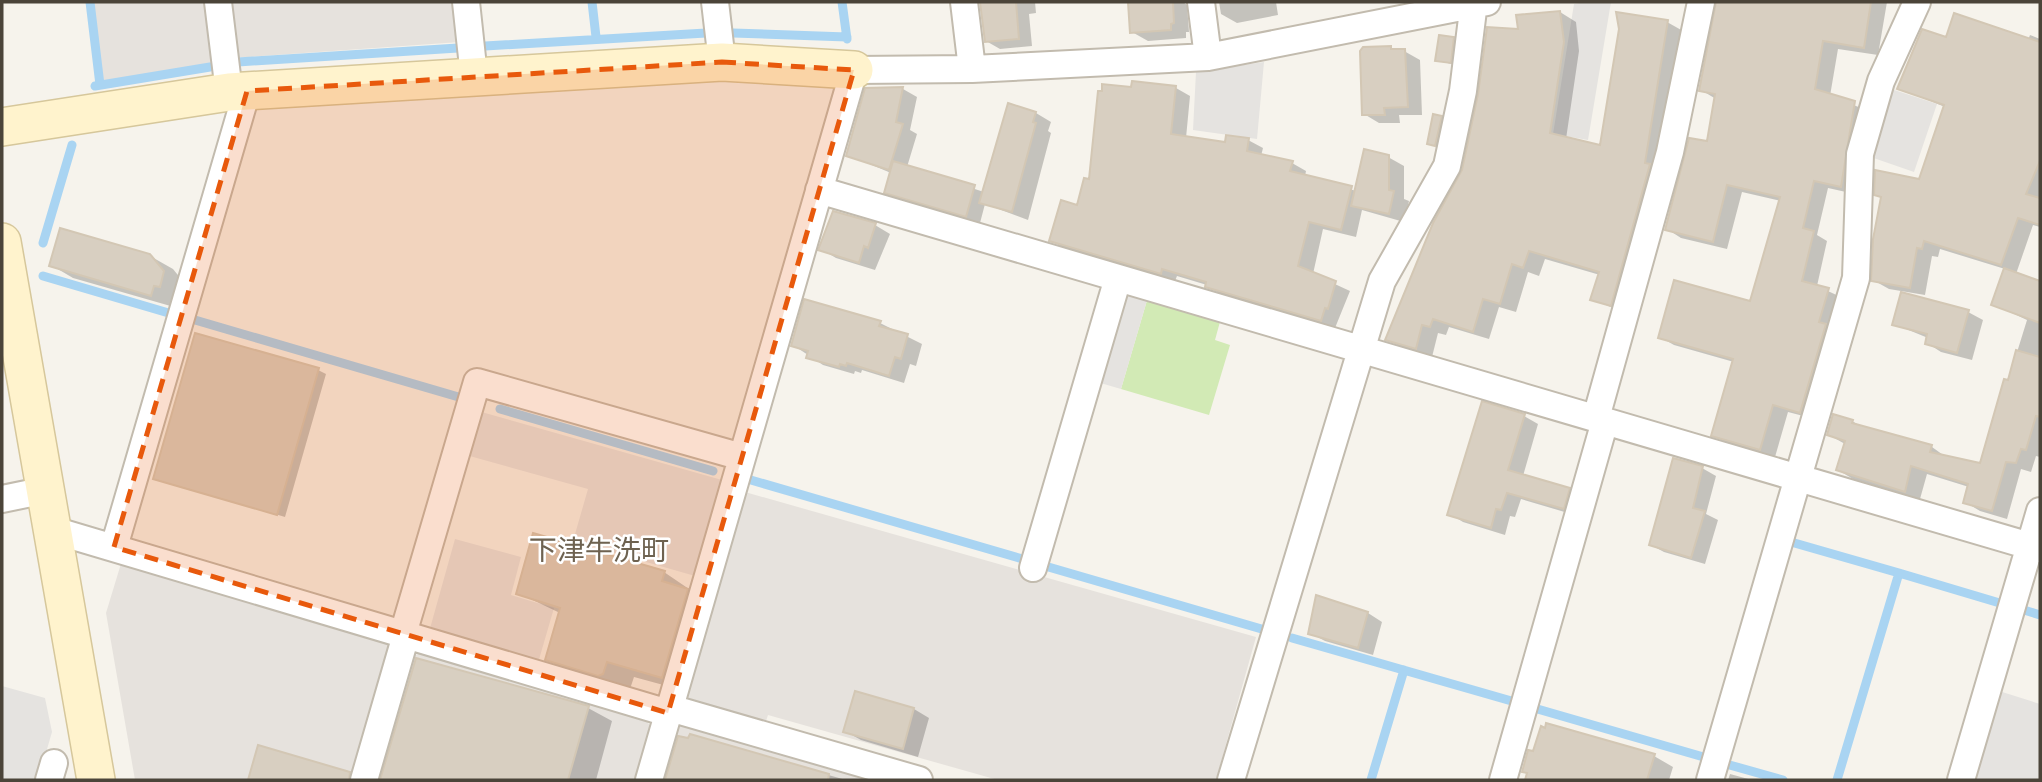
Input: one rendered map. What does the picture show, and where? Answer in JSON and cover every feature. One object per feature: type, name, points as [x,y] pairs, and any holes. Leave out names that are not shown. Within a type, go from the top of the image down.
[{"type":"street","points":[[114,547],[238,91],[218,2]]},
{"type":"street","points":[[466,2],[474,76]]},
{"type":"street","points":[[715,2],[722,62]]},
{"type":"street","points":[[964,2],[972,69]]},
{"type":"street","points":[[1201,2],[1208,57]]},
{"type":"street","points":[[2,127],[238,91],[474,76],[722,62],[854,69],[972,69],[1208,57],[1479,2],[1447,166],[1382,281],[1231,780]]},
{"type":"street","points":[[1503,780],[1601,420],[1670,152],[1701,2]]},
{"type":"street","points":[[1710,780],[1856,278],[1860,154],[1881,81],[1917,2]]},
{"type":"street","points":[[649,780],[854,69]]},
{"type":"street","points":[[819,190],[2035,547]]},
{"type":"street","points":[[2,242],[96,780]]},
{"type":"street","points":[[1033,568],[1118,278]]},
{"type":"street","points":[[364,780],[477,382],[742,457]]},
{"type":"street","points":[[2,499],[46,490]]},
{"type":"street","points":[[1961,780],[2035,547],[2040,511]]},
{"type":"street","points":[[53,530],[404,635],[919,780]]},
{"type":"highlighted area","points":[[722,62],[854,70],[668,713],[114,547],[247,91]]},
{"type":"shaded area","points":[[93,2],[204,2],[211,63],[103,81]]},
{"type":"shaded area","points":[[226,2],[455,2],[460,42],[233,58]]},
{"type":"shaded area","points":[[1611,2],[1588,140],[1553,134],[1574,4]]},
{"type":"shaded area","points":[[1264,62],[1257,139],[1193,130],[1196,72]]},
{"type":"shaded area","points":[[1888,88],[1937,104],[1914,172],[1865,155]]},
{"type":"shaded area","points":[[1131,292],[1148,297],[1121,389],[1097,382],[1122,298]]},
{"type":"shaded area","points":[[478,411],[722,480],[695,576],[573,541],[588,489],[466,455]]},
{"type":"shaded area","points":[[738,490],[1256,637],[1216,780],[998,780],[768,715],[765,724],[687,702],[681,690]]},
{"type":"shaded area","points":[[455,539],[521,557],[511,595],[554,608],[538,663],[429,632]]},
{"type":"shaded area","points":[[123,557],[388,636],[393,645],[353,780],[135,780],[106,613]]},
{"type":"shaded area","points":[[421,653],[645,718],[652,729],[637,780],[372,780],[407,658]]},
{"type":"shaded area","points":[[2,686],[45,698],[52,732],[38,780],[2,780]]},
{"type":"shaded area","points":[[1999,691],[2040,704],[2040,780],[1972,780]]},
{"type":"shaded area","points":[[683,723],[879,780],[657,780],[671,732]]},
{"type":"green space","points":[[1148,297],[1221,318],[1215,340],[1230,345],[1209,415],[1121,389]]},
{"type":"building","points":[[980,2],[1016,2],[1019,39],[985,42]]},
{"type":"building","points":[[1128,2],[1173,2],[1174,23],[1171,24],[1171,30],[1130,33]]},
{"type":"building","points":[[1716,2],[1871,2],[1864,48],[1823,41],[1815,89],[1855,101],[1841,187],[1814,181],[1803,228],[1814,231],[1802,281],[1829,288],[1819,322],[1826,324],[1800,413],[1773,405],[1760,450],[1711,436],[1733,359],[1658,338],[1674,280],[1750,301],[1780,197],[1727,185],[1713,242],[1665,230],[1689,138],[1707,141],[1715,94],[1699,91]]},
{"type":"building","points":[[1560,11],[1564,42],[1550,133],[1600,145],[1619,29],[1616,12],[1668,20],[1645,163],[1650,164],[1611,306],[1590,300],[1599,272],[1529,251],[1523,268],[1512,264],[1500,304],[1483,299],[1473,332],[1433,319],[1430,327],[1422,325],[1416,349],[1385,340],[1433,223],[1462,170],[1478,94],[1487,27],[1518,29],[1516,15]]},
{"type":"building","points":[[1954,13],[2040,42],[2040,161],[2026,194],[2040,198],[2040,225],[2018,218],[2001,265],[1924,241],[1922,249],[1917,248],[1910,288],[1871,281],[1873,239],[1881,197],[1874,195],[1875,170],[1919,179],[1944,105],[1897,89],[1922,29],[1946,37]]},
{"type":"building","points":[[1439,35],[1454,37],[1451,63],[1435,61]]},
{"type":"building","points":[[1391,46],[1391,49],[1405,49],[1408,107],[1384,108],[1385,115],[1362,115],[1360,51],[1363,47]]},
{"type":"building","points":[[1132,81],[1176,86],[1171,134],[1225,142],[1226,135],[1249,138],[1247,151],[1293,161],[1290,171],[1352,186],[1341,230],[1309,222],[1298,266],[1336,281],[1328,309],[1325,308],[1321,321],[1205,287],[1206,282],[1162,269],[1161,274],[1049,241],[1061,200],[1077,205],[1084,178],[1089,179],[1098,91],[1102,91],[1102,84],[1131,87]]},
{"type":"building","points":[[903,87],[896,122],[903,124],[889,170],[846,156],[865,88]]},
{"type":"building","points":[[1008,103],[1036,112],[1033,122],[1036,123],[1012,212],[979,203]]},
{"type":"building","points":[[1433,114],[1442,116],[1435,146],[1427,144]]},
{"type":"building","points":[[1364,149],[1389,155],[1389,190],[1394,191],[1389,214],[1351,206]]},
{"type":"building","points":[[893,161],[975,185],[966,217],[884,193]]},
{"type":"building","points":[[833,211],[876,223],[868,248],[864,246],[859,263],[818,250]]},
{"type":"building","points":[[60,228],[150,254],[164,271],[160,287],[154,286],[151,296],[49,266]]},
{"type":"building","points":[[2004,268],[2040,281],[2040,323],[1991,305]]},
{"type":"building","points":[[1901,292],[1969,310],[1957,353],[1925,344],[1927,334],[1892,325]]},
{"type":"building","points":[[804,299],[881,321],[879,326],[908,334],[901,359],[895,357],[889,376],[847,363],[846,366],[840,364],[839,367],[806,358],[808,351],[791,346]]},
{"type":"building","points":[[195,333],[319,368],[277,515],[153,479]]},
{"type":"building","points":[[2016,350],[2040,357],[2040,417],[2036,416],[2026,450],[2021,449],[2016,463],[2006,462],[1992,511],[1963,503],[1968,484],[1911,466],[1905,492],[1836,470],[1845,441],[1827,435],[1833,414],[1853,420],[1852,423],[1932,445],[1930,452],[1980,463],[2004,379],[2008,380]]},
{"type":"building","points":[[1482,401],[1525,414],[1508,470],[1570,488],[1564,509],[1507,493],[1501,510],[1496,509],[1491,528],[1447,515]]},
{"type":"building","points":[[1673,458],[1703,466],[1693,508],[1705,511],[1691,558],[1649,545]]},
{"type":"building","points":[[533,533],[665,571],[662,581],[688,589],[662,678],[607,662],[603,674],[598,676],[545,660],[560,608],[516,594]]},
{"type":"building","points":[[1316,595],[1368,612],[1358,648],[1308,634]]},
{"type":"building","points":[[416,658],[589,706],[568,780],[380,780]]},
{"type":"building","points":[[855,691],[914,708],[903,749],[843,732]]},
{"type":"building","points":[[1546,723],[1655,754],[1647,780],[1525,780],[1527,773],[1522,772],[1528,750],[1533,751],[1541,726],[1545,728]]},
{"type":"building","points":[[690,734],[829,774],[828,780],[665,780],[678,736],[688,738]]},
{"type":"building","points":[[258,745],[350,772],[349,780],[248,780]]},
{"type":"waterway","points":[[90,2],[100,85]]},
{"type":"waterway","points":[[592,2],[596,37]]},
{"type":"waterway","points":[[842,2],[847,39]]},
{"type":"waterway","points":[[485,46],[706,33]]},
{"type":"waterway","points":[[733,33],[847,37]]},
{"type":"waterway","points":[[238,62],[458,48]]},
{"type":"waterway","points":[[95,86],[210,67]]},
{"type":"waterway","points":[[43,243],[72,145]]},
{"type":"waterway","points":[[43,276],[172,314]]},
{"type":"waterway","points":[[195,320],[462,398]]},
{"type":"waterway","points":[[500,409],[713,471]]},
{"type":"waterway","points":[[744,478],[1026,560]]},
{"type":"waterway","points":[[1791,542],[1899,573],[1837,780]]},
{"type":"waterway","points":[[1045,566],[1265,630]]},
{"type":"waterway","points":[[1899,573],[2003,604]]},
{"type":"waterway","points":[[2024,610],[2040,615]]},
{"type":"waterway","points":[[1292,638],[1515,702]]},
{"type":"waterway","points":[[1371,780],[1404,670]]},
{"type":"waterway","points":[[1534,708],[1707,758]]},
{"type":"waterway","points":[[1726,764],[1783,780]]},
{"type":"district","name":"下津牛洗町","points":[[599,549]]}]
